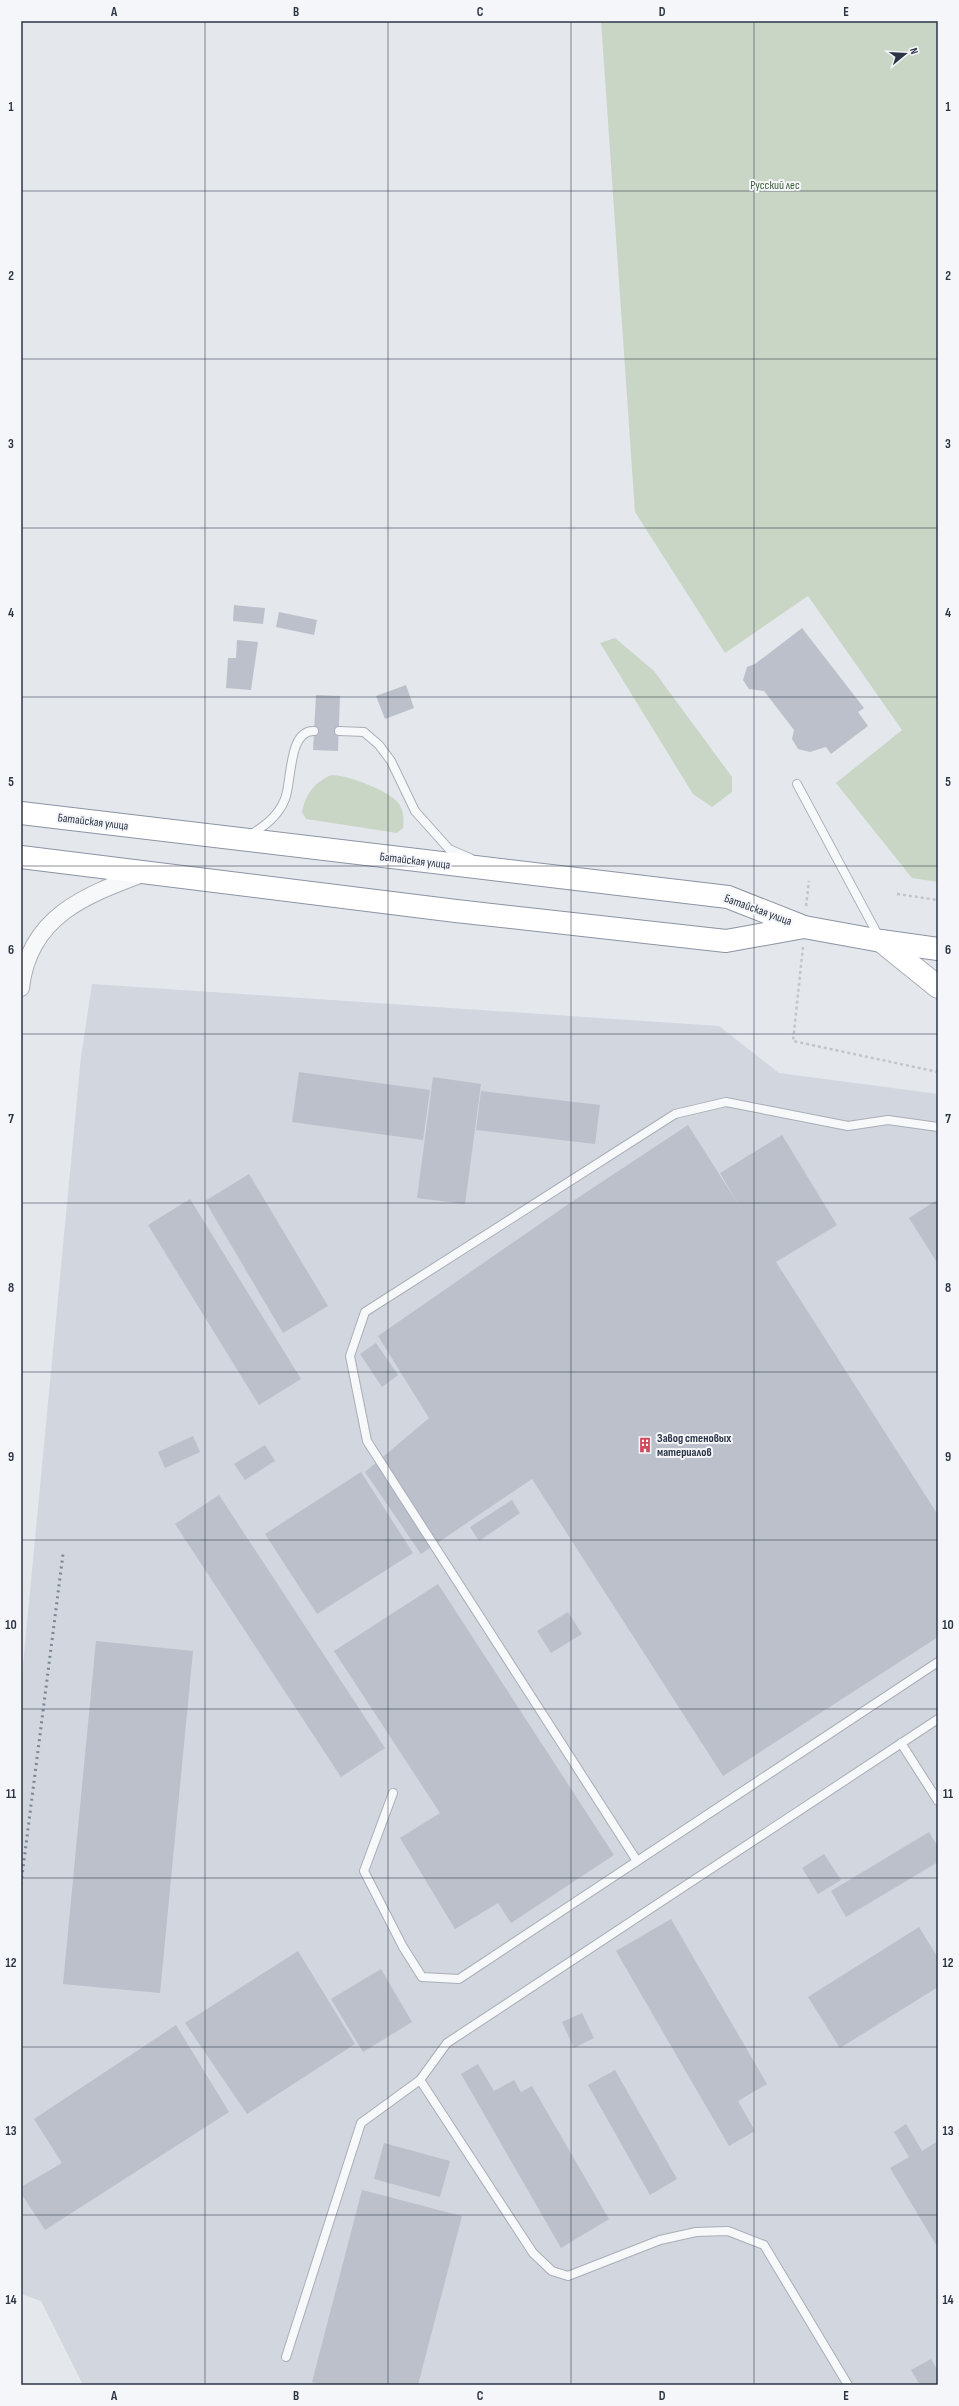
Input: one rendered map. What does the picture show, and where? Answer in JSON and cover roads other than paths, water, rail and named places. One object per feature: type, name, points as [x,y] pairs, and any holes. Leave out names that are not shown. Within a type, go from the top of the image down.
[{"type":"main road","name":"Батайская улица","points":[[21,813],[496,871],[728,897],[804,927],[881,941],[938,949]]},
{"type":"main road","name":"Батайская улица","points":[[21,857],[456,911],[726,941],[804,927]]},
{"type":"main road","points":[[881,941],[938,987]]},
{"type":"street","points":[[22,974],[44,932],[60,913],[82,899],[147,873]]},
{"type":"lane","points":[[244,840],[273,820],[286,799],[295,747],[302,735],[308,731],[314,731]]},
{"type":"lane","points":[[339,731],[364,732],[379,745],[391,761],[415,811],[449,849],[496,871]]},
{"type":"lane","points":[[797,784],[881,941]]},
{"type":"lane","points":[[637,1861],[368,1441],[350,1356],[365,1312],[675,1114],[726,1102],[848,1126],[888,1120],[938,1127]]},
{"type":"lane","points":[[393,1793],[364,1871],[403,1948],[422,1977],[459,1979],[938,1662]]},
{"type":"lane","points":[[286,2357],[361,2123],[420,2080],[448,2043],[938,1719]]},
{"type":"lane","points":[[901,1743],[938,1801]]},
{"type":"lane","points":[[420,2080],[533,2253],[552,2271],[568,2276],[660,2240],[696,2232],[728,2231],[764,2245],[848,2385]]},
{"type":"railway","points":[[21,1884],[63,1554]]},
{"type":"place","name":"Завод стеновых материалов","points":[[645,1445]]},
{"type":"park label","name":"Русский лес","points":[[775,185]]}]
